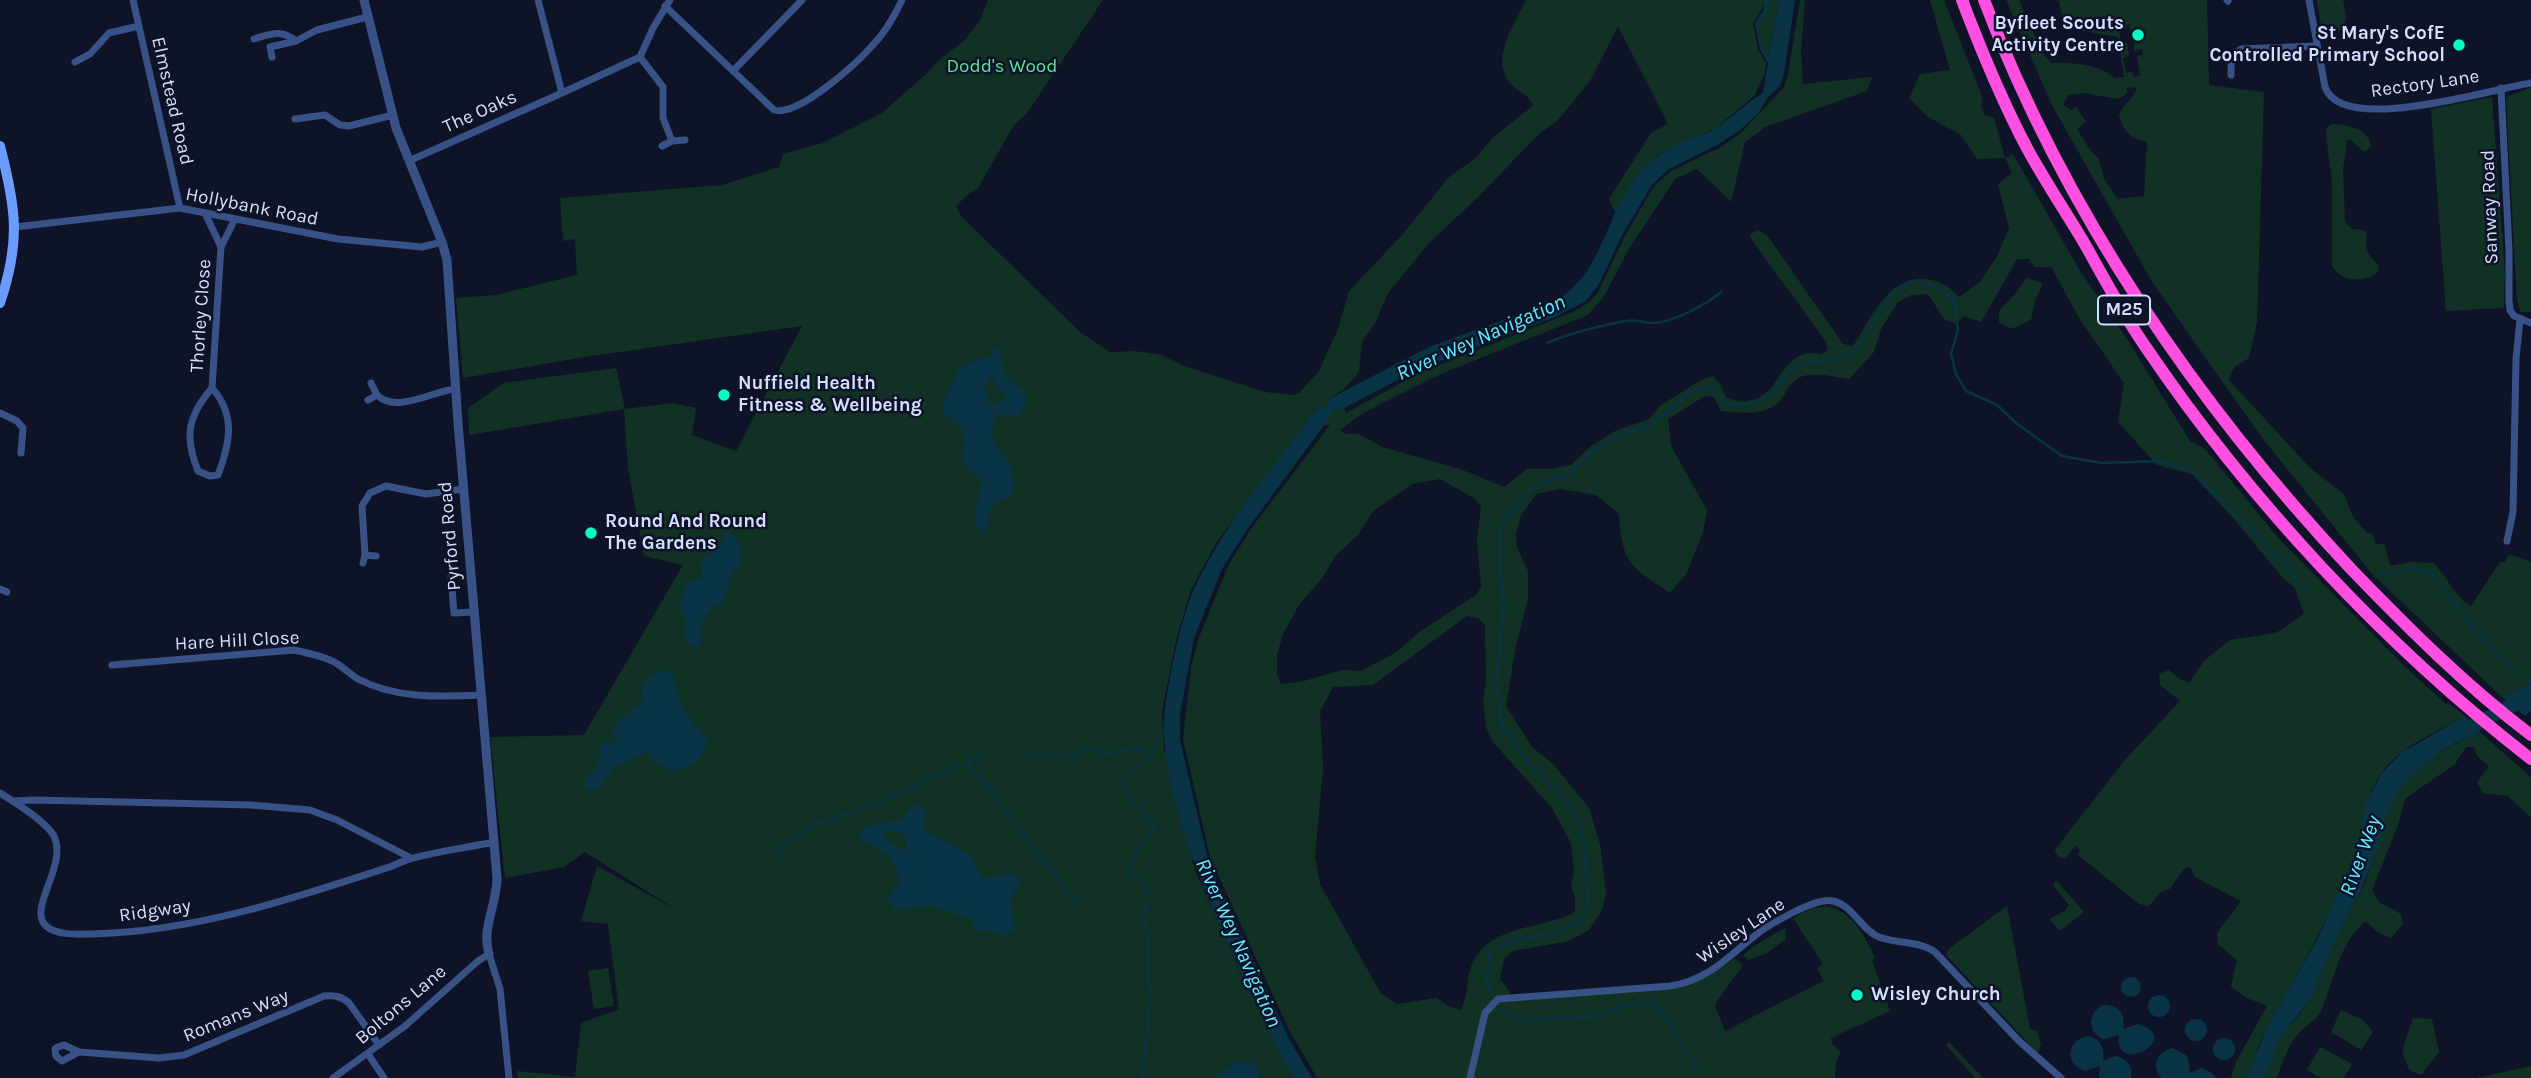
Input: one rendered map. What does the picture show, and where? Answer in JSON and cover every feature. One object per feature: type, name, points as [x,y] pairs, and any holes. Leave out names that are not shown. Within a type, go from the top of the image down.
[{"type":"highway","name":"M25","points":[[1962,0],[2028,150],[2144,345],[2220,448],[2358,605],[2418,663],[2531,759]]},
{"type":"highway","name":"M25","points":[[1984,0],[2057,159],[2107,248],[2161,333],[2235,437],[2310,524],[2380,599],[2451,667],[2531,735]]},
{"type":"main road","points":[[0,146],[11,189],[15,227],[12,262],[0,303]]},
{"type":"street","name":"Elmstead Road","points":[[133,0],[180,208]]},
{"type":"street","name":"Pyrford Road","points":[[364,0],[393,115],[447,260],[455,389],[497,894],[486,942],[499,989],[509,1078]]},
{"type":"street","points":[[538,0],[562,93]]},
{"type":"street","points":[[733,71],[802,0]]},
{"type":"street","points":[[672,141],[663,118],[663,87],[640,57],[668,3],[774,110],[782,111],[790,109],[828,85],[866,53],[888,26],[902,0]]},
{"type":"street","name":"Rectory Lane","points":[[2309,0],[2328,95],[2343,106],[2364,109],[2406,107],[2531,83]]},
{"type":"street","points":[[272,57],[270,47],[296,41],[317,30],[367,17]]},
{"type":"street","points":[[75,62],[90,54],[109,33],[139,26]]},
{"type":"street","points":[[254,38],[278,32],[296,41]]},
{"type":"street","points":[[2231,75],[2234,55],[2241,49],[2317,46]]},
{"type":"street","name":"The Oaks","points":[[411,160],[640,57]]},
{"type":"street","name":"Sanway Road","points":[[2501,88],[2509,300],[2510,310],[2520,320],[2515,359],[2514,489],[2512,521],[2507,541]]},
{"type":"street","points":[[300,121],[326,115],[340,125],[348,126],[393,115]]},
{"type":"street","points":[[662,146],[672,141],[685,140]]},
{"type":"street","name":"Hollybank Road","points":[[15,227],[180,208],[338,239],[422,247],[442,242]]},
{"type":"street","name":"Thorley Close","points":[[205,213],[221,247]]},
{"type":"street","name":"Thorley Close","points":[[212,388],[222,399],[226,409],[229,431],[226,452],[218,475],[211,476],[198,471],[192,455],[190,433],[195,408],[212,388],[221,247],[235,219]]},
{"type":"street","points":[[2520,320],[2531,323]]},
{"type":"street","points":[[371,383],[377,395],[386,401],[414,401],[455,389]]},
{"type":"street","points":[[368,400],[377,395]]},
{"type":"street","points":[[0,413],[17,421],[23,428],[22,453]]},
{"type":"street","points":[[376,556],[364,559],[362,506],[370,492],[386,486],[426,494],[464,489]]},
{"type":"street","points":[[451,576],[454,613],[475,612]]},
{"type":"street","name":"Hare Hill Close","points":[[112,664],[294,650],[335,663],[359,679],[399,692],[420,696],[481,695]]},
{"type":"street","name":"Ridgway","points":[[0,793],[48,828],[55,839],[56,867],[40,913],[44,923],[61,933],[116,933],[191,922],[280,901],[411,859],[494,842]]},
{"type":"street","points":[[13,801],[251,805],[310,810],[337,820],[411,859]]},
{"type":"street","name":"Wisley Lane","points":[[1470,1078],[1485,1013],[1498,999],[1670,986],[1689,982],[1713,969],[1774,924],[1809,906],[1827,901],[1843,905],[1866,928],[1880,937],[1920,944],[1935,952],[2019,1041],[2061,1078]]},
{"type":"street","name":"Boltons Lane","points":[[333,1078],[412,1021],[489,954]]},
{"type":"street","name":"Romans Way","points":[[79,1052],[159,1058],[184,1055],[332,995],[344,998],[349,1003],[379,1045]]},
{"type":"street","points":[[368,1054],[384,1078]]},
{"type":"green space","name":"Dodd's Wood","points":[[988,0],[1103,0],[1027,113],[1014,125],[978,188],[956,206],[961,216],[1080,332],[1110,352],[1135,351],[1161,355],[1187,367],[1265,392],[1291,395],[1299,393],[1319,371],[1338,329],[1349,291],[1403,234],[1449,177],[1477,157],[1493,137],[1533,106],[1526,96],[1510,83],[1504,73],[1503,63],[1506,41],[1526,0],[1764,0],[1763,7],[1753,23],[1758,50],[1766,63],[1765,73],[1754,96],[1715,129],[1658,155],[1637,177],[1615,213],[1609,199],[1651,133],[1668,124],[1618,26],[1590,81],[1558,120],[1539,134],[1429,243],[1388,293],[1375,323],[1362,342],[1359,372],[1343,390],[1327,400],[1328,406],[1325,409],[1321,407],[1313,414],[1216,543],[1190,592],[1176,641],[1162,711],[1164,752],[1167,752],[1177,808],[1196,873],[1241,975],[1294,1078],[1259,1078],[1256,1064],[1238,1061],[1213,1078],[517,1078],[517,1071],[575,1077],[581,1023],[619,1009],[608,924],[581,921],[597,866],[678,911],[585,852],[564,867],[505,878],[490,737],[584,735],[683,565],[644,556],[628,468],[624,409],[469,435],[468,408],[504,383],[616,368],[625,409],[672,403],[696,408],[692,435],[736,451],[802,326],[584,357],[463,378],[456,298],[496,295],[577,275],[575,239],[563,241],[560,198],[722,185],[779,167],[783,154],[823,143],[882,113],[939,60],[965,40],[980,20]]},
{"type":"green space","points":[[1770,0],[1779,0],[1769,57],[1763,49],[1757,26],[1765,15]]},
{"type":"green space","points":[[1800,0],[1805,0],[1801,51],[1803,84],[1872,77],[1867,91],[1765,127],[1745,142],[1731,202],[1697,169],[1675,179],[1629,249],[1604,296],[1588,315],[1443,373],[1363,413],[1340,430],[1345,434],[1359,434],[1382,447],[1463,470],[1504,487],[1527,469],[1571,465],[1590,447],[1615,431],[1649,419],[1661,405],[1701,380],[1713,376],[1726,398],[1745,401],[1759,397],[1768,391],[1788,364],[1796,358],[1807,354],[1821,354],[1828,350],[1826,342],[1750,235],[1757,230],[1767,235],[1843,344],[1853,346],[1882,301],[1901,284],[1913,280],[1931,280],[1944,285],[1959,297],[1980,282],[1997,256],[2009,228],[1998,184],[2012,173],[2005,158],[2013,154],[2080,271],[2127,339],[2190,441],[2205,449],[2279,539],[2404,666],[2446,704],[2465,716],[2409,747],[2382,772],[2371,792],[2354,858],[2323,925],[2261,1038],[2247,1078],[2231,1078],[2236,1062],[2267,1006],[2247,998],[2231,987],[2237,960],[2218,944],[2217,933],[2241,901],[2195,877],[2190,867],[2184,869],[2170,889],[2161,892],[2149,906],[2139,904],[2078,855],[2080,850],[2075,846],[2066,858],[2059,857],[2054,851],[2124,761],[2180,701],[2160,685],[2159,674],[2169,670],[2189,683],[2204,661],[2230,640],[2276,633],[2304,614],[2295,588],[2282,577],[2235,520],[2192,474],[2157,465],[2118,422],[2124,383],[2081,321],[2051,267],[2034,267],[2029,259],[2017,259],[1981,322],[1964,316],[1956,324],[1944,319],[1928,294],[1911,295],[1898,302],[1881,329],[1874,352],[1849,379],[1819,374],[1800,377],[1793,381],[1779,402],[1767,410],[1752,412],[1721,411],[1714,397],[1705,396],[1668,419],[1671,446],[1707,510],[1703,532],[1686,574],[1670,593],[1631,562],[1623,544],[1619,514],[1596,495],[1561,489],[1536,494],[1521,515],[1516,534],[1517,548],[1528,571],[1528,599],[1515,650],[1506,706],[1532,747],[1553,764],[1589,808],[1600,844],[1606,894],[1602,910],[1589,930],[1569,941],[1513,951],[1504,959],[1500,979],[1510,992],[1511,999],[1676,988],[1707,976],[1735,958],[1743,966],[1715,1006],[1725,1031],[1824,981],[1817,968],[1823,964],[1793,918],[1813,909],[1830,907],[1839,910],[1855,923],[1867,941],[1875,958],[1872,960],[1890,1011],[1831,1038],[1832,1044],[1841,1052],[1836,1062],[1835,1078],[1317,1078],[1288,1028],[1210,857],[1183,739],[1191,667],[1198,640],[1229,564],[1253,526],[1330,425],[1324,425],[1332,410],[1344,408],[1346,413],[1419,373],[1573,312],[1589,302],[1597,294],[1625,236],[1654,186],[1671,171],[1721,147],[1742,132],[1784,87]],"holes":[[[1440,479],[1474,498],[1481,506],[1477,540],[1481,587],[1477,594],[1418,633],[1397,652],[1361,671],[1342,670],[1304,681],[1281,684],[1277,674],[1277,655],[1283,634],[1299,605],[1322,578],[1336,555],[1358,535],[1372,512],[1412,484]],[[1467,616],[1478,618],[1485,625],[1486,680],[1483,701],[1486,727],[1493,742],[1552,808],[1571,843],[1574,872],[1571,886],[1575,898],[1575,912],[1502,935],[1490,943],[1479,953],[1471,967],[1461,1010],[1448,1006],[1437,998],[1397,1004],[1381,994],[1320,884],[1315,857],[1323,768],[1320,711],[1333,687],[1373,685]]]},
{"type":"green space","points":[[1930,0],[1944,0],[1982,96],[1981,107],[1985,115],[1994,118],[2005,158],[1977,159],[1961,135],[1928,117],[1909,98],[1920,74],[1950,70]]},
{"type":"green space","points":[[2006,0],[2019,0],[2041,51],[2051,63],[2085,65],[2115,78],[2124,77],[2118,37],[2067,28],[2063,22],[2059,1],[2052,0],[2207,0],[2209,85],[2264,92],[2257,322],[2249,358],[2235,366],[2228,379],[2310,468],[2344,494],[2353,517],[2367,533],[2373,534],[2375,543],[2385,545],[2390,566],[2411,562],[2434,563],[2456,592],[2471,606],[2500,562],[2505,562],[2509,554],[2531,562],[2531,684],[2502,697],[2373,575],[2263,439],[2152,282],[2052,105]],"holes":[[[2128,23],[2134,51],[2142,49],[2143,54],[2137,56],[2140,75],[2134,77],[2132,72],[2126,73],[2123,58],[2129,56],[2127,43],[2122,44],[2119,30],[2126,29]],[[2127,87],[2137,88],[2119,116],[2129,134],[2147,142],[2144,196],[2118,199],[2104,179],[2099,159],[2077,129],[2086,122],[2076,106],[2072,110],[2063,105],[2068,95],[2082,93],[2119,99],[2127,93]]]},
{"type":"green space","points":[[2317,0],[2343,0],[2346,19],[2342,30],[2322,33]]},
{"type":"green space","points":[[2531,88],[2531,312],[2521,312],[2517,301],[2506,97]]},
{"type":"green space","points":[[2492,97],[2505,274],[2504,308],[2446,311],[2431,109]]},
{"type":"green space","points":[[2332,124],[2350,126],[2362,132],[2371,146],[2366,151],[2362,150],[2351,140],[2347,140],[2343,169],[2345,222],[2352,229],[2367,233],[2368,251],[2379,266],[2378,272],[2367,278],[2347,278],[2332,266],[2332,184],[2326,134],[2327,127]]},
{"type":"green space","points":[[2026,278],[2043,283],[2035,300],[2031,320],[2012,329],[1999,322],[1999,311]]},
{"type":"green space","points":[[2481,733],[2531,777],[2531,818],[2508,796],[2483,793],[2477,782],[2489,766],[2476,755],[2475,747],[2466,747],[2455,764],[2405,799],[2398,825],[2372,890],[2379,902],[2401,914],[2403,924],[2391,938],[2377,932],[2366,921],[2357,930],[2343,951],[2319,1015],[2294,1039],[2277,1078],[2265,1078],[2275,1047],[2309,1000],[2338,931],[2362,889],[2392,801],[2407,780],[2426,762],[2458,742]]},
{"type":"green space","points":[[2056,880],[2084,912],[2060,931],[2049,919],[2065,911],[2069,905],[2053,885]]},
{"type":"green space","points":[[2007,906],[2030,1029],[2037,1031],[2041,1044],[2038,1054],[1947,956],[1951,947]]},
{"type":"green space","points":[[1785,928],[1786,939],[1767,953],[1748,960],[1743,955],[1754,946]]},
{"type":"green space","points":[[608,968],[614,1006],[594,1009],[588,971]]},
{"type":"green space","points":[[2341,1010],[2363,1020],[2373,1032],[2361,1050],[2331,1032]]},
{"type":"green space","points":[[2413,1018],[2432,1019],[2439,1052],[2421,1075],[2409,1070],[2402,1051]]},
{"type":"green space","points":[[1949,1042],[1983,1078],[1975,1078],[1946,1045]]},
{"type":"green space","points":[[2320,1047],[2352,1064],[2344,1078],[2320,1078],[2307,1070]]},
{"type":"green space","points":[[2531,1066],[2531,1078],[2477,1078]]},
{"type":"water","name":"River Wey Navigation","points":[[1764,0],[1770,0],[1768,11],[1757,26],[1763,49],[1769,57],[1779,0],[1795,0],[1780,86],[1768,97],[1758,114],[1740,130],[1669,169],[1652,185],[1622,235],[1599,284],[1586,301],[1555,317],[1419,369],[1344,408],[1332,411],[1222,569],[1194,638],[1180,714],[1180,740],[1208,860],[1289,1039],[1312,1078],[1294,1078],[1258,1010],[1195,867],[1179,817],[1167,765],[1164,725],[1168,687],[1192,594],[1217,546],[1247,501],[1313,414],[1321,407],[1325,409],[1328,406],[1327,400],[1429,347],[1552,302],[1569,292],[1592,262],[1627,191],[1643,169],[1672,147],[1728,120],[1763,93],[1768,63],[1760,49],[1755,23],[1764,10]]},
{"type":"water","points":[[994,349],[999,349],[1005,376],[1023,390],[1026,402],[1024,410],[1018,416],[997,414],[993,421],[993,443],[1013,472],[1014,486],[1013,494],[992,505],[987,528],[980,532],[975,513],[982,482],[961,461],[965,442],[961,428],[943,414],[945,397],[955,374],[968,363],[991,356]],"holes":[[[993,376],[997,387],[1007,396],[1000,403],[991,404],[986,398],[988,394],[984,387]]]},
{"type":"water","points":[[727,531],[738,541],[742,565],[731,573],[725,601],[711,609],[704,618],[701,645],[692,647],[684,634],[687,622],[678,606],[687,583],[702,578],[701,561],[718,549]]},
{"type":"water","points":[[661,669],[672,674],[682,708],[707,740],[703,755],[692,765],[671,771],[651,759],[647,753],[643,754],[616,765],[598,788],[589,790],[583,783],[597,766],[602,743],[616,742],[613,727],[618,719],[642,703],[642,683]]},
{"type":"water","points":[[2531,684],[2531,711],[2525,716],[2502,697]]},
{"type":"water","points":[[2465,716],[2481,733],[2443,750],[2414,773],[2399,790],[2385,818],[2377,849],[2360,892],[2339,930],[2312,996],[2277,1043],[2265,1078],[2247,1078],[2265,1028],[2318,938],[2355,855],[2366,803],[2381,774],[2401,753]]},
{"type":"water","points":[[915,804],[927,810],[923,830],[970,854],[982,878],[1010,874],[1022,878],[1011,899],[1015,929],[1004,936],[989,931],[974,931],[973,920],[933,906],[895,910],[887,899],[900,882],[891,857],[859,837],[865,827],[900,820]],"holes":[[[887,831],[900,832],[906,836],[906,849],[899,850],[883,836]]]},
{"type":"water","points":[[2127,977],[2135,977],[2141,987],[2135,997],[2127,997],[2121,991],[2121,983]]},
{"type":"water","points":[[2159,995],[2167,998],[2170,1006],[2167,1014],[2159,1017],[2151,1014],[2148,1006],[2151,998]]},
{"type":"water","points":[[2103,1005],[2113,1006],[2120,1011],[2123,1029],[2137,1024],[2150,1030],[2154,1037],[2152,1045],[2135,1054],[2126,1053],[2120,1047],[2119,1035],[2103,1039],[2098,1036],[2091,1022],[2094,1013]]},
{"type":"water","points":[[2196,1019],[2204,1022],[2207,1030],[2204,1038],[2196,1041],[2188,1038],[2185,1030],[2188,1022]]},
{"type":"water","points":[[2090,1036],[2102,1046],[2103,1061],[2115,1056],[2126,1061],[2130,1066],[2131,1078],[2099,1078],[2100,1066],[2085,1071],[2073,1063],[2071,1052],[2076,1041]]},
{"type":"water","points":[[2224,1038],[2232,1041],[2235,1049],[2232,1057],[2224,1060],[2216,1057],[2213,1049],[2216,1041]]},
{"type":"water","points":[[2172,1048],[2186,1055],[2190,1065],[2189,1073],[2202,1068],[2216,1078],[2161,1078],[2156,1068],[2157,1060]]},
{"type":"water","points":[[1238,1061],[1256,1064],[1259,1078],[1213,1078]]},
{"type":"waterway","points":[[1492,995],[1487,981],[1489,954],[1510,941],[1557,932],[1579,922],[1588,905],[1584,844],[1571,806],[1526,761],[1502,725],[1496,685],[1504,606],[1500,564],[1501,526],[1534,486],[1570,473],[1590,453],[1626,432],[1648,427],[1695,389],[1713,387],[1726,404],[1750,403],[1767,397],[1798,365],[1848,356],[1858,346],[1886,302],[1904,285],[1926,283],[1954,300],[1958,330],[1951,354],[1956,374],[1966,391],[1997,405],[2016,423],[2062,456],[2102,463],[2160,461],[2191,470],[2265,544],[2307,592]]},
{"type":"waterway","points":[[1547,343],[1626,321],[1653,323],[1670,320],[1721,292]]},
{"type":"waterway","points":[[2378,575],[2418,569],[2432,575],[2458,607]]},
{"type":"waterway","points":[[2460,613],[2513,670],[2531,681]]},
{"type":"waterway","name":"River Wey","points":[[2458,733],[2531,696]]},
{"type":"waterway","points":[[1129,773],[1146,760],[1158,740]]},
{"type":"waterway","points":[[1024,755],[1065,755],[1073,758],[1084,749],[1097,748],[1102,754],[1144,748]]},
{"type":"waterway","points":[[774,858],[784,845],[813,825],[877,803],[982,755]]},
{"type":"waterway","points":[[967,762],[973,770]]},
{"type":"waterway","points":[[977,774],[1076,903]]},
{"type":"waterway","points":[[1124,775],[1122,778],[1128,795]]},
{"type":"waterway","points":[[1131,798],[1154,824],[1127,868],[1148,889],[1146,895]]},
{"type":"waterway","points":[[1146,901],[1144,920],[1148,937],[1150,998]]},
{"type":"waterway","points":[[1498,1008],[1515,1020],[1594,1017],[1626,1005],[1654,1002],[1697,1072]]},
{"type":"waterway","points":[[1143,1078],[1149,1004]]},
{"type":"place","name":"Byfleet Scouts Activity Centre","points":[[2138,35]]},
{"type":"place","name":"St Mary's CofE Controlled Primary School","points":[[2459,45]]},
{"type":"place","name":"Nuffield Health Fitness & Wellbeing","points":[[724,395]]},
{"type":"place","name":"Round And Round The Gardens","points":[[591,533]]},
{"type":"place","name":"Wisley Church","points":[[1857,995]]}]
